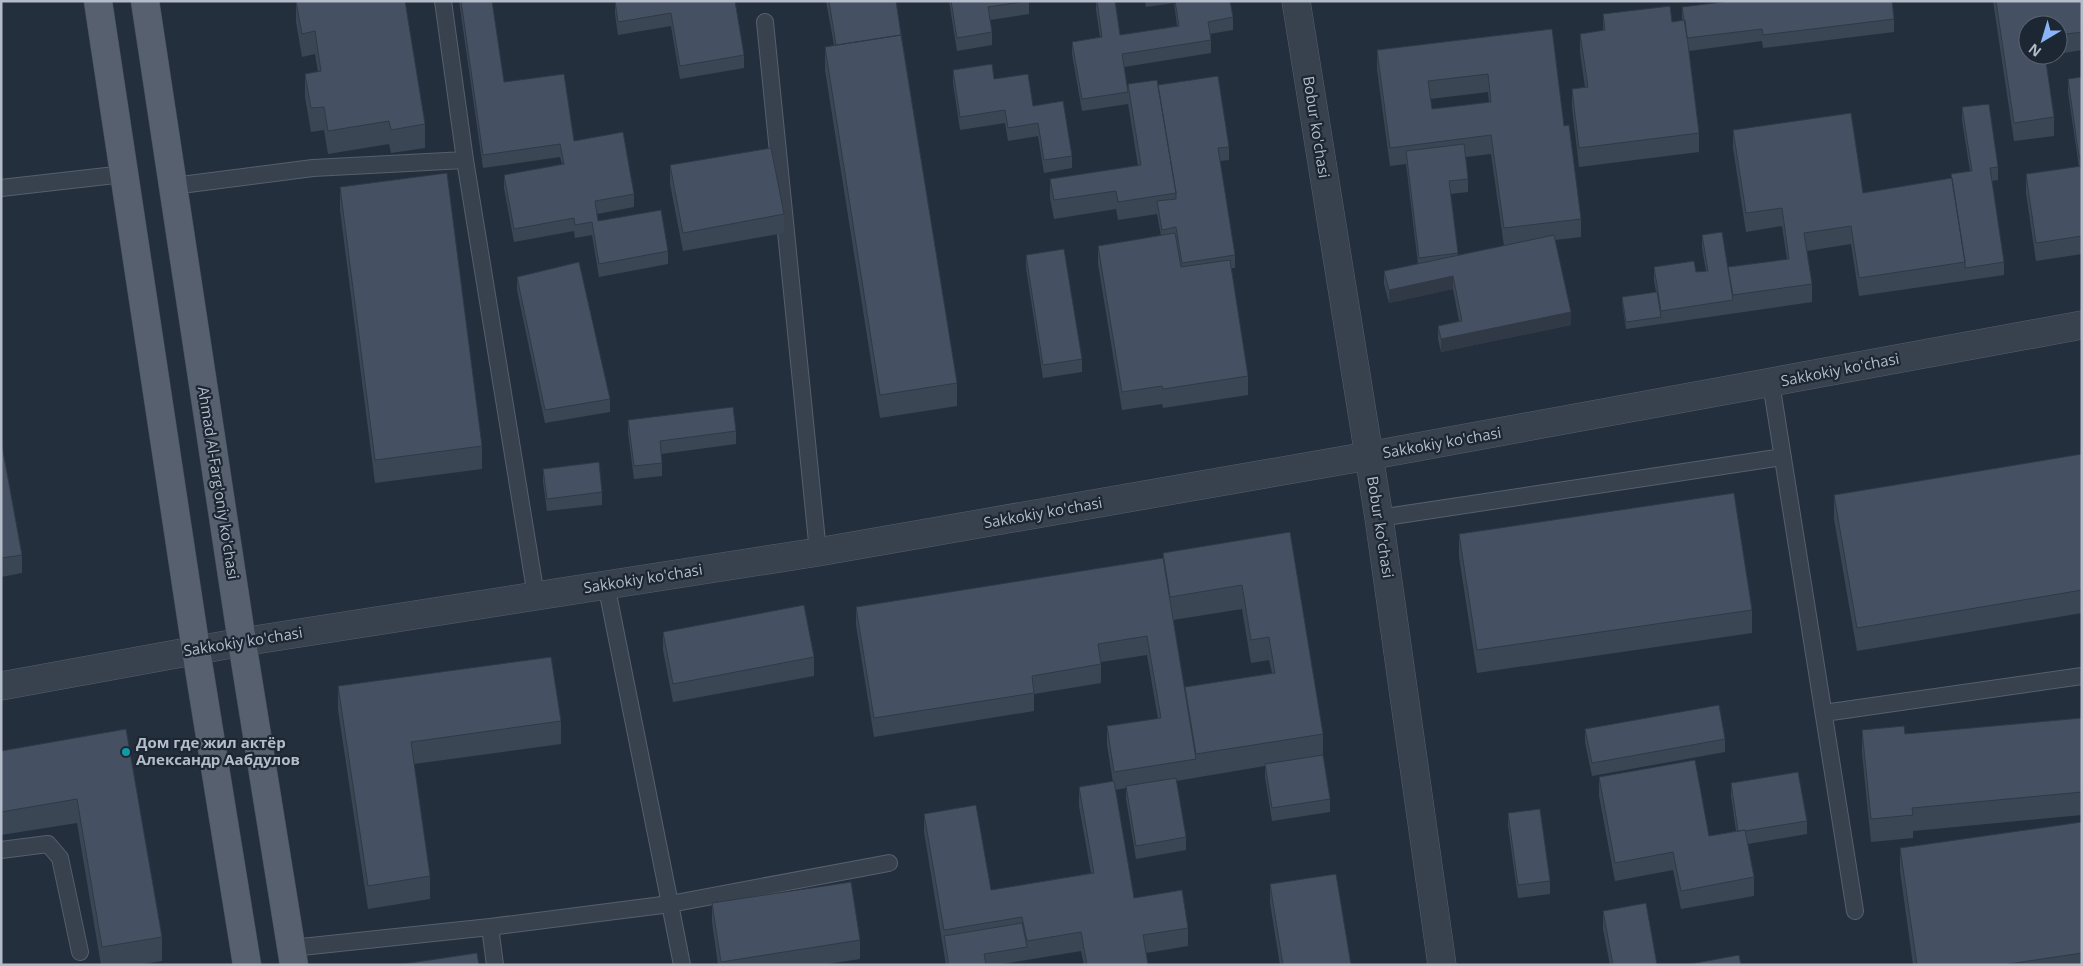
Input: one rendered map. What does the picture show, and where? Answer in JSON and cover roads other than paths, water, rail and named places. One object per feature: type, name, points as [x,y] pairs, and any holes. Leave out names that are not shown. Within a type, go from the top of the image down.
[{"type":"main road","points":[[98,1],[196,650],[247,965]]},
{"type":"main road","name":"Ahmad Al-Farg'oniy ko'chasi","points":[[145,1],[242,642],[293,956]]},
{"type":"street","name":"Bobur ko'chasi","points":[[1296,1],[1379,518],[1442,965]]},
{"type":"street","name":"Sakkokiy ko'chasi","points":[[1,686],[242,642],[818,552],[1368,456],[2082,325]]},
{"type":"lane","points":[[443,1],[465,160],[536,596]]},
{"type":"lane","points":[[765,22],[818,552]]},
{"type":"lane","points":[[173,186],[313,168],[465,160]]},
{"type":"lane","points":[[1,188],[124,174]]},
{"type":"lane","points":[[1771,383],[1855,911]]},
{"type":"lane","points":[[1379,518],[1783,457]]},
{"type":"lane","points":[[606,584],[682,965]]},
{"type":"lane","points":[[1824,713],[2082,676]]},
{"type":"lane","points":[[1,850],[48,844],[60,858],[80,952]]},
{"type":"lane","points":[[293,956],[490,927],[670,904],[889,863]]},
{"type":"lane","points":[[490,927],[496,965]]},
{"type":"place","name":"Дом где жил актёр Александр Аабдулов","points":[[126,752]]}]
